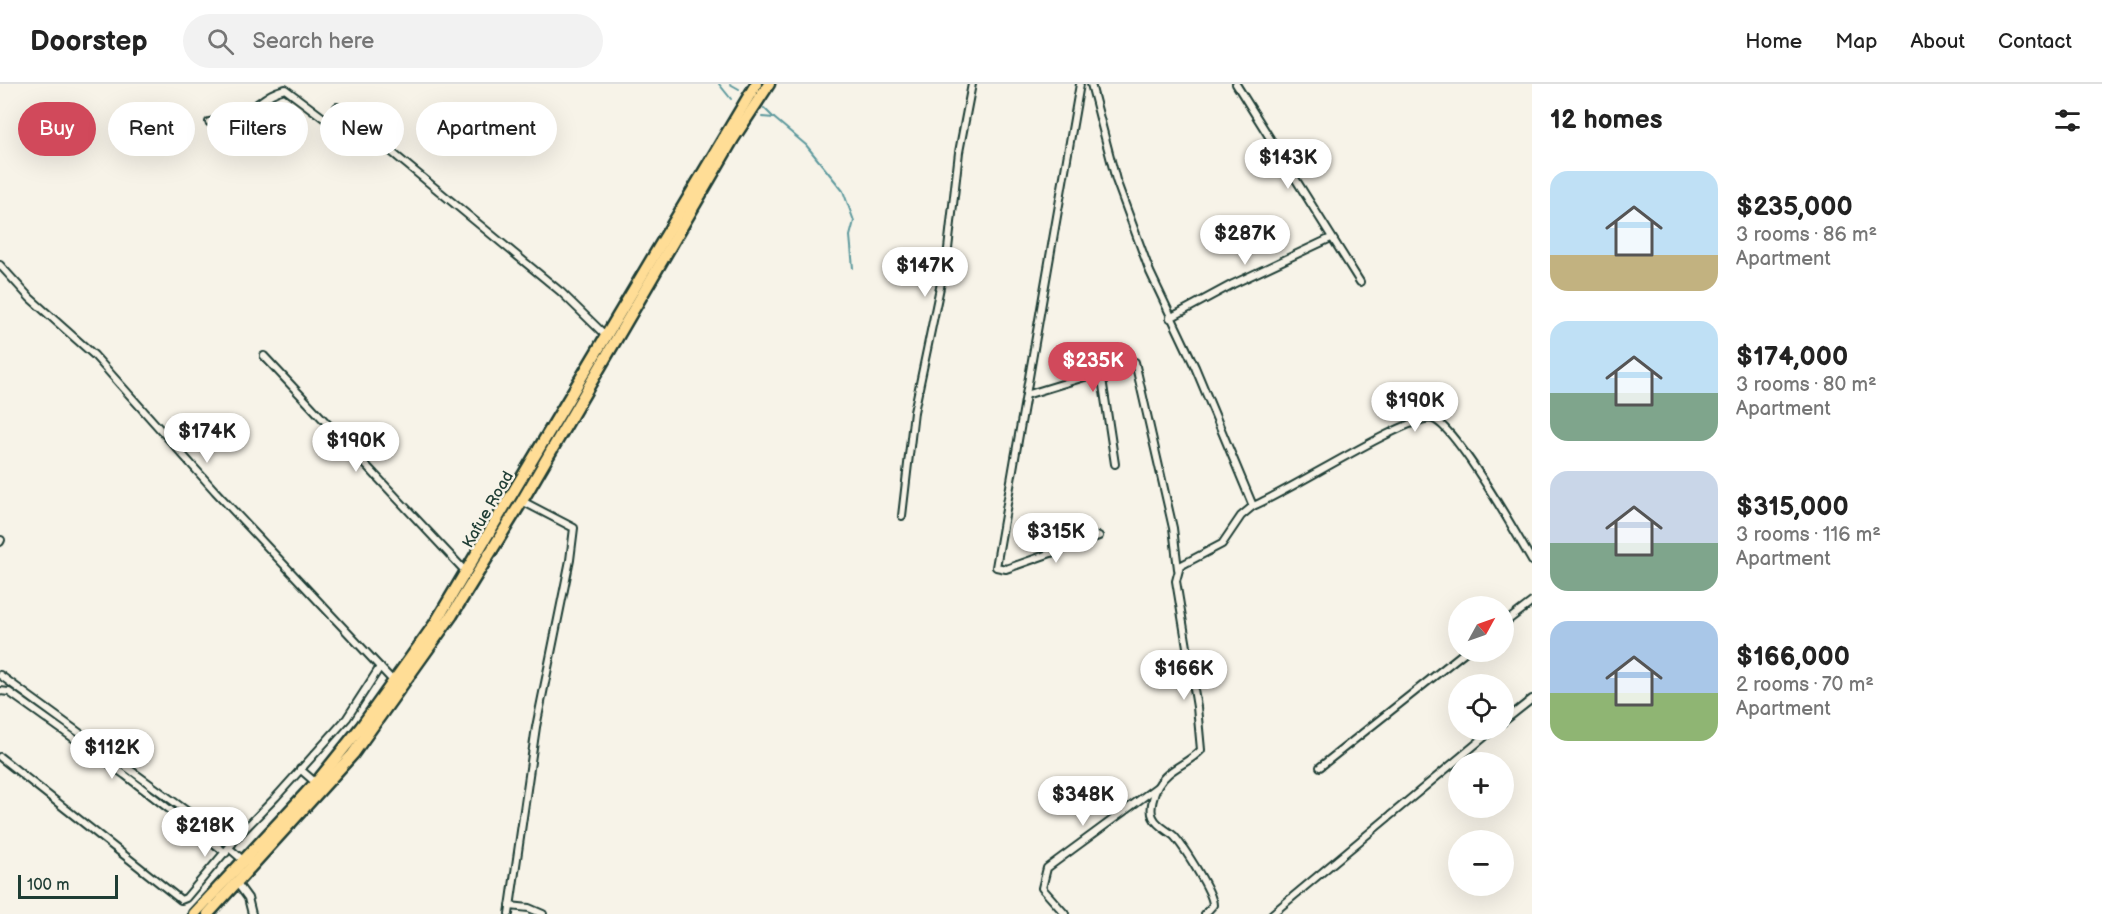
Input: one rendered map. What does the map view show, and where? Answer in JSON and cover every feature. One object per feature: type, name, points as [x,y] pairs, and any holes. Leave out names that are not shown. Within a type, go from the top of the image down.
[{"type":"highway","name":"Kafue Road","points":[[194,914],[316,783],[395,682],[467,573],[605,335],[756,84]]},
{"type":"highway","name":"Kafue Road","points":[[208,914],[347,761],[452,615],[522,501],[727,149],[769,84]]},
{"type":"street","points":[[902,516],[914,412],[948,249],[959,152],[972,84]]},
{"type":"street","points":[[1080,84],[996,567],[1006,569],[1099,536]]},
{"type":"street","points":[[1091,84],[1116,180],[1150,272],[1195,367],[1253,506]]},
{"type":"street","points":[[1236,84],[1360,282]]},
{"type":"street","points":[[258,102],[269,93],[285,89],[302,102]]},
{"type":"street","points":[[398,156],[553,285],[605,335]]},
{"type":"street","points":[[1170,318],[1233,284],[1331,238]]},
{"type":"street","points":[[0,265],[30,298],[94,355],[215,491],[395,682]]},
{"type":"street","points":[[264,356],[467,573]]},
{"type":"street","points":[[1065,914],[1042,888],[1047,868],[1158,786],[1176,766],[1201,750],[1176,581],[1178,569],[1173,528],[1135,362]]},
{"type":"street","points":[[1026,395],[1101,372],[1115,464]]},
{"type":"street","points":[[1178,569],[1184,563],[1222,544],[1241,516],[1253,506],[1329,468],[1400,426],[1413,420],[1431,418],[1446,428],[1456,440],[1532,561]]},
{"type":"street","points":[[508,914],[536,727],[570,560],[574,528],[522,501]]},
{"type":"street","points":[[1514,616],[1532,602]]},
{"type":"street","points":[[1320,766],[1345,750],[1453,662]]},
{"type":"street","points":[[0,757],[181,900],[186,898],[347,718],[380,667]]},
{"type":"street","points":[[0,675],[244,861]]},
{"type":"street","points":[[0,691],[9,692],[229,848]]},
{"type":"street","points":[[1514,713],[1532,699]]},
{"type":"street","points":[[1272,914],[1481,740]]},
{"type":"street","points":[[300,769],[316,783]]},
{"type":"street","points":[[1158,786],[1152,816],[1178,841],[1209,890],[1213,904],[1208,913]]},
{"type":"street","points":[[237,883],[248,898],[252,914],[261,914]]},
{"type":"street","points":[[510,906],[529,908],[543,914]]},
{"type":"waterway","points":[[719,84],[731,99]]},
{"type":"waterway","points":[[730,84],[739,89]]},
{"type":"waterway","points":[[764,108],[774,118]]},
{"type":"waterway","points":[[762,117],[774,118],[806,145],[843,191],[854,221],[850,236],[853,268]]}]
